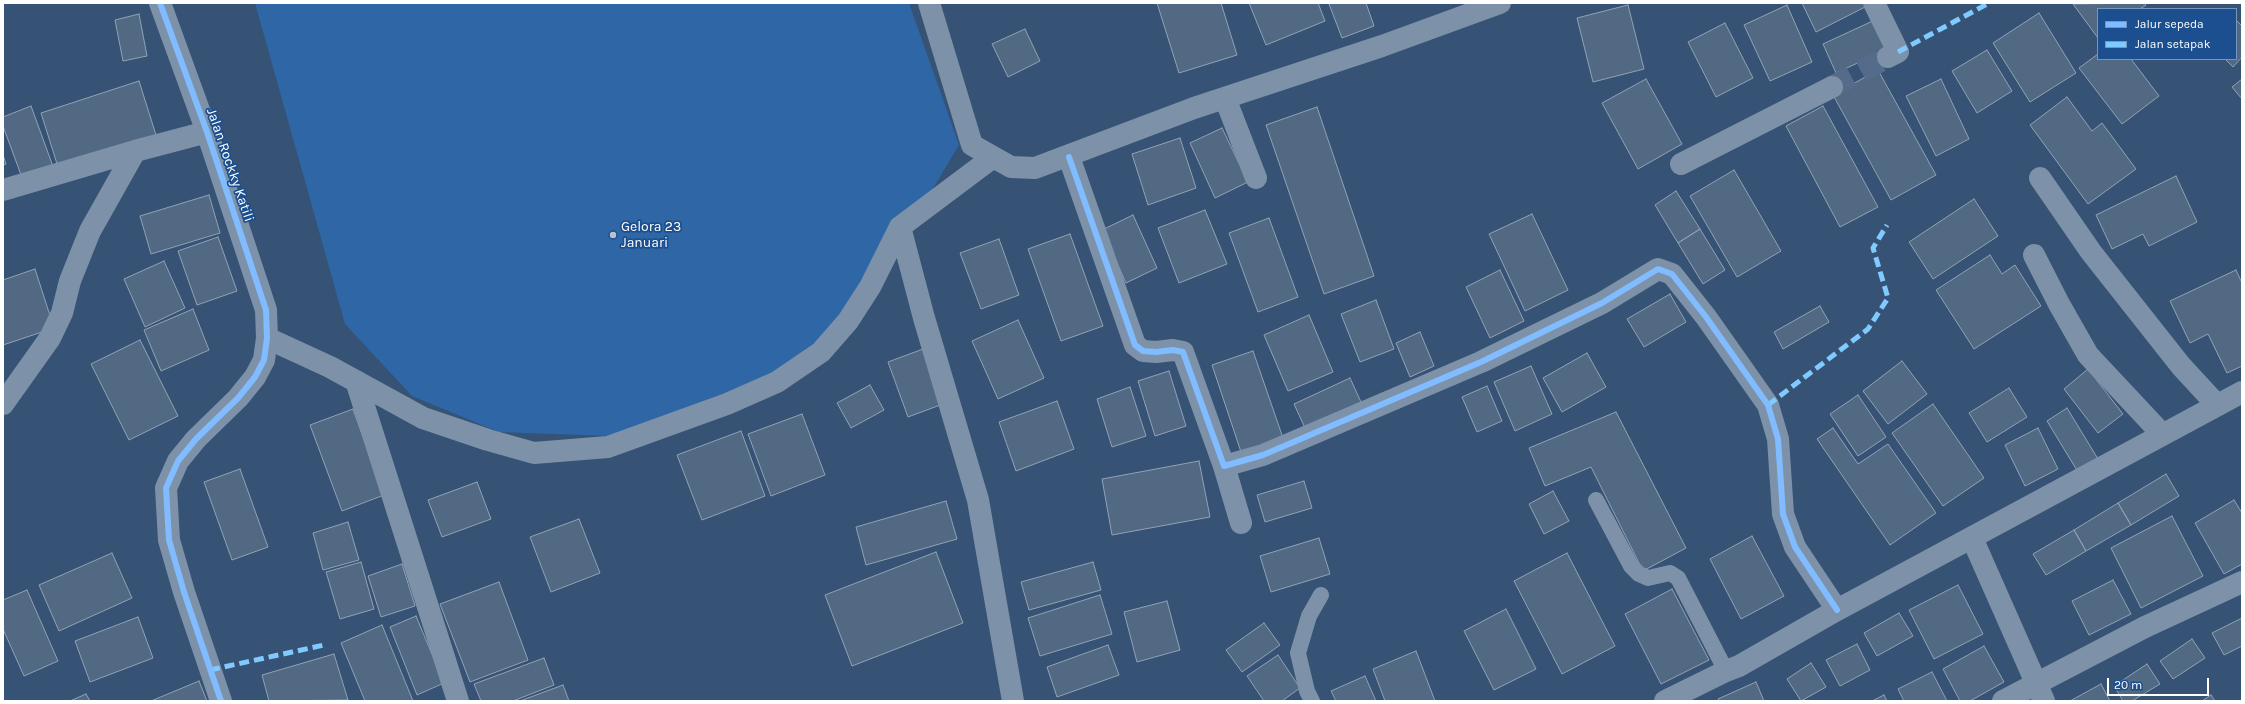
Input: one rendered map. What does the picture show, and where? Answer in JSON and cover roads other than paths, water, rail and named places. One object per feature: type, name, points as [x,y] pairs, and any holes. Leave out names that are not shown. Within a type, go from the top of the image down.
[{"type":"street","name":"Jalan Rockky Katili","points":[[160,3],[207,132],[266,310],[268,338],[264,360],[255,377],[238,398],[196,439],[178,461],[166,488],[169,540],[184,592],[221,701]]},
{"type":"street","points":[[929,3],[972,145],[992,158],[1011,166],[1036,168],[1225,98],[1382,46],[1500,3]]},
{"type":"street","points":[[1874,3],[1898,52],[1888,57]]},
{"type":"street","points":[[1681,164],[1832,87]]},
{"type":"street","points":[[1225,98],[1256,178]]},
{"type":"street","points":[[3,190],[135,151],[207,132]]},
{"type":"street","points":[[3,404],[50,338],[62,313],[70,281],[90,231],[135,151]]},
{"type":"street","points":[[1069,157],[1135,345],[1143,351],[1156,352],[1173,350],[1183,352],[1224,466],[1241,523]]},
{"type":"street","points":[[268,338],[356,382],[423,418],[534,453],[608,447],[777,382],[821,352],[848,321],[870,287],[900,227],[992,158]]},
{"type":"street","points":[[2040,178],[2091,252],[2181,366],[2217,405]]},
{"type":"street","points":[[900,227],[924,318],[978,500],[1013,701]]},
{"type":"street","points":[[2034,255],[2088,355],[2162,434]]},
{"type":"street","points":[[1224,466],[1263,455],[1481,362],[1602,303],[1658,270],[1672,274],[1706,317],[1768,405],[1778,439],[1783,514],[1795,546],[1837,610]]},
{"type":"street","points":[[356,382],[458,701]]},
{"type":"street","points":[[1665,701],[1739,666],[1837,610],[2242,392]]},
{"type":"street","points":[[1972,538],[2040,692]]},
{"type":"street","points":[[2003,701],[2040,692],[2145,627],[2242,582]]},
{"type":"lane","points":[[1596,500],[1631,566],[1638,574],[1648,578],[1670,573],[1678,578],[1726,671]]},
{"type":"lane","points":[[1312,701],[1307,691],[1298,653],[1309,616],[1321,595]]},
{"type":"tunnel","points":[[1832,87],[1888,57]]},
{"type":"place","name":"Gelora 23 Januari","points":[[613,235]]}]
